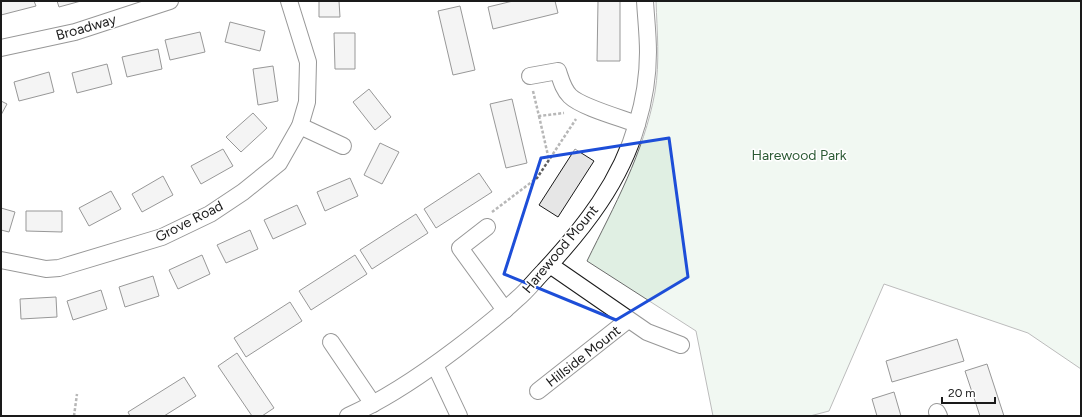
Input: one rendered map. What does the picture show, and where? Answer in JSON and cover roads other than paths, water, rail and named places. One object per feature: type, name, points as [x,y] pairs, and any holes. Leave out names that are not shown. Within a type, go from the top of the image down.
[{"type":"street","name":"Broadway","points":[[1,48],[75,32],[170,1]]},
{"type":"street","name":"Grove Road","points":[[1,260],[46,269],[59,268],[162,238],[210,214],[243,192],[279,163],[300,126],[307,102],[308,62],[288,1]]},
{"type":"street","name":"Harewood Mount","points":[[348,416],[373,404],[435,365],[505,310],[518,299],[550,265],[588,220],[628,153],[637,124],[647,74],[648,53],[645,1]]},
{"type":"street","points":[[530,76],[558,71],[564,87],[570,96],[579,103],[637,124]]},
{"type":"street","points":[[300,126],[343,146]]},
{"type":"street","points":[[487,227],[460,248],[505,310]]},
{"type":"street","name":"Hillside Mount","points":[[550,265],[647,332],[681,345]]},
{"type":"street","name":"Hillside Mount","points":[[538,391],[628,320]]},
{"type":"street","points":[[331,342],[373,404]]},
{"type":"street","points":[[435,365],[459,416]]},
{"type":"park label","name":"Harewood Park","points":[[799,155]]}]
